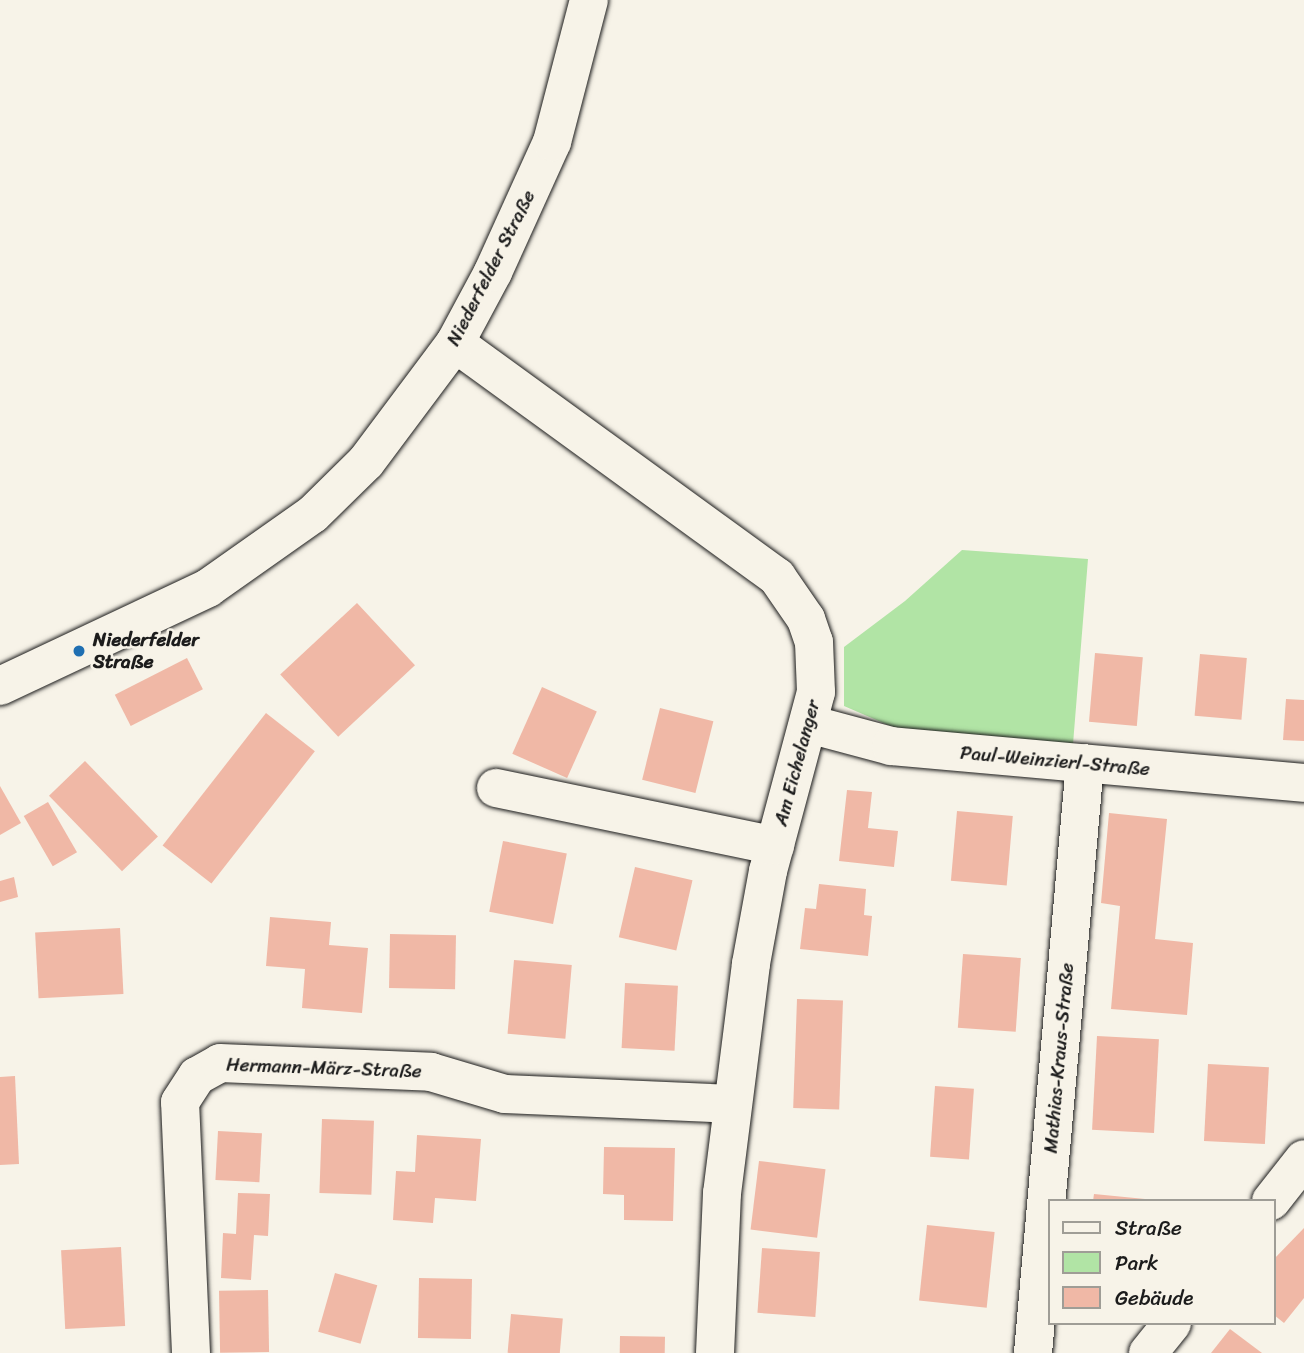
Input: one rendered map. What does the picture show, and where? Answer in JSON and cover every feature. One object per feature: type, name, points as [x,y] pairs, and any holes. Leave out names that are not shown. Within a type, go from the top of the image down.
[{"type":"street","name":"Niederfelder Straße","points":[[0,686],[154,616],[257,557],[313,514],[366,462],[455,343],[552,142],[589,0]]},
{"type":"street","name":"Am Eichelanger","points":[[455,343],[777,576],[806,619],[814,642],[816,692],[775,846],[751,964],[722,1193],[715,1353]]},
{"type":"street","name":"Paul-Weinzierl-Straße","points":[[809,724],[891,746],[1304,783]]},
{"type":"street","name":"Mathias-Kraus-Straße","points":[[1033,1353],[1085,764]]},
{"type":"street","points":[[496,788],[775,846]]},
{"type":"street","name":"Hermann-März-Straße","points":[[191,1353],[180,1102],[197,1076],[220,1062],[431,1072],[505,1094],[732,1104]]},
{"type":"street","points":[[1273,1199],[1304,1159]]},
{"type":"street","points":[[1149,1353],[1170,1325]]},
{"type":"green space","points":[[962,550],[1088,559],[1073,744],[895,728],[844,706],[844,647],[905,601]]},
{"type":"building","points":[[357,603],[415,665],[338,737],[280,675]]},
{"type":"building","points":[[1095,653],[1143,657],[1137,726],[1089,722]]},
{"type":"building","points":[[1200,654],[1247,658],[1241,720],[1195,716]]},
{"type":"building","points":[[187,658],[203,689],[131,726],[115,695]]},
{"type":"building","points":[[542,687],[597,711],[567,778],[512,754]]},
{"type":"building","points":[[1286,699],[1304,700],[1304,741],[1283,740]]},
{"type":"building","points":[[660,708],[713,721],[695,793],[642,780]]},
{"type":"building","points":[[266,713],[315,751],[211,884],[163,845]]},
{"type":"building","points":[[85,761],[158,837],[122,871],[49,796]]},
{"type":"building","points":[[0,786],[21,823],[0,835]]},
{"type":"building","points":[[847,790],[872,792],[868,828],[898,831],[894,867],[839,861]]},
{"type":"building","points":[[48,802],[77,852],[53,866],[24,816]]},
{"type":"building","points":[[957,811],[1013,816],[1007,886],[951,881]]},
{"type":"building","points":[[1109,813],[1167,819],[1155,939],[1193,943],[1187,1015],[1111,1009],[1120,906],[1101,903]]},
{"type":"building","points":[[503,841],[567,853],[553,924],[489,912]]},
{"type":"building","points":[[635,867],[692,880],[676,950],[619,937]]},
{"type":"building","points":[[14,877],[18,897],[0,902],[0,881]]},
{"type":"building","points":[[819,884],[866,889],[864,915],[872,916],[868,956],[800,949],[805,908],[816,909]]},
{"type":"building","points":[[270,917],[331,922],[329,945],[368,948],[362,1013],[302,1008],[305,969],[266,966]]},
{"type":"building","points":[[120,928],[123,994],[39,998],[35,932]]},
{"type":"building","points":[[390,934],[456,935],[455,989],[389,988]]},
{"type":"building","points":[[963,954],[1021,958],[1016,1032],[958,1028]]},
{"type":"building","points":[[514,960],[572,965],[565,1039],[508,1034]]},
{"type":"building","points":[[625,983],[678,986],[675,1051],[622,1048]]},
{"type":"building","points":[[797,999],[843,1001],[839,1110],[793,1108]]},
{"type":"building","points":[[1097,1036],[1159,1039],[1154,1133],[1092,1130]]},
{"type":"building","points":[[1208,1064],[1269,1067],[1265,1144],[1204,1141]]},
{"type":"building","points":[[15,1076],[19,1164],[0,1165],[0,1077]]},
{"type":"building","points":[[935,1086],[974,1089],[969,1160],[930,1157]]},
{"type":"building","points":[[322,1119],[374,1121],[371,1195],[319,1193]]},
{"type":"building","points":[[218,1131],[262,1133],[259,1182],[215,1180]]},
{"type":"building","points":[[417,1135],[481,1139],[476,1201],[435,1198],[433,1223],[393,1220],[396,1171],[415,1172]]},
{"type":"building","points":[[604,1147],[675,1148],[673,1221],[624,1220],[624,1195],[603,1194]]},
{"type":"building","points":[[759,1161],[826,1169],[817,1238],[751,1229]]},
{"type":"building","points":[[238,1193],[270,1194],[268,1236],[254,1235],[251,1280],[221,1278],[223,1233],[236,1234]]},
{"type":"building","points":[[1094,1194],[1145,1199],[1093,1199]]},
{"type":"building","points":[[927,1225],[995,1232],[987,1308],[919,1301]]},
{"type":"building","points":[[1304,1228],[1304,1298],[1284,1323],[1276,1317],[1276,1257]]},
{"type":"building","points":[[121,1247],[125,1326],[65,1329],[61,1250]]},
{"type":"building","points":[[762,1248],[820,1252],[815,1317],[757,1313]]},
{"type":"building","points":[[335,1273],[377,1285],[360,1344],[318,1332]]},
{"type":"building","points":[[419,1278],[472,1279],[471,1339],[418,1338]]},
{"type":"building","points":[[268,1290],[269,1352],[220,1353],[219,1291]]},
{"type":"building","points":[[511,1314],[563,1319],[560,1353],[508,1353]]},
{"type":"building","points":[[1230,1329],[1262,1353],[1211,1353]]},
{"type":"building","points":[[620,1336],[665,1337],[665,1353],[620,1353]]},
{"type":"place","name":"Niederfelder Straße","points":[[79,651]]}]
